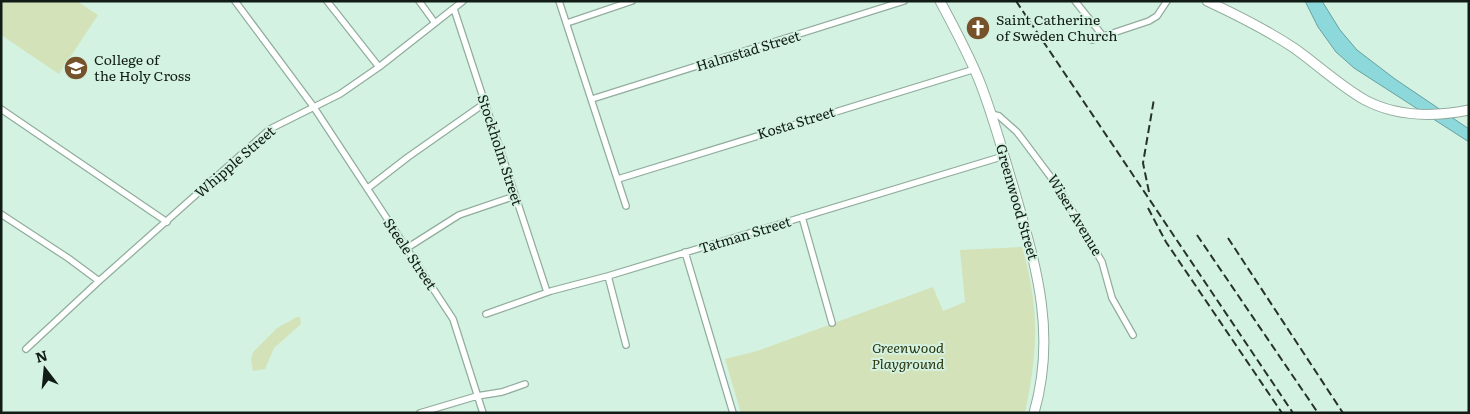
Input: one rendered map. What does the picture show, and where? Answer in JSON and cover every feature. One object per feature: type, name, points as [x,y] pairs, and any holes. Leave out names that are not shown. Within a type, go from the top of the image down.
[{"type":"main road","name":"Greenwood Street","points":[[940,1],[974,68],[991,113],[1028,236],[1042,298],[1045,336],[1034,413]]},
{"type":"main road","points":[[1207,1],[1276,37],[1354,93],[1385,108],[1431,115],[1469,110]]},
{"type":"street","name":"Steele Street","points":[[235,1],[314,106],[452,319],[483,413]]},
{"type":"street","points":[[327,1],[379,67]]},
{"type":"street","points":[[419,1],[435,23]]},
{"type":"street","name":"Whipple Street","points":[[26,349],[99,281],[270,129],[340,94],[379,67],[463,1]]},
{"type":"street","points":[[559,1],[626,206]]},
{"type":"street","points":[[567,23],[632,1]]},
{"type":"street","name":"Halmstad Street","points":[[592,99],[904,1]]},
{"type":"street","points":[[1075,1],[1103,36]]},
{"type":"street","points":[[1092,40],[1149,21],[1157,16],[1167,1]]},
{"type":"street","name":"Stockholm Street","points":[[454,8],[547,292]]},
{"type":"street","name":"Kosta Street","points":[[618,178],[974,68]]},
{"type":"street","points":[[368,188],[484,103]]},
{"type":"street","points":[[1,108],[167,222]]},
{"type":"street","name":"Wiser Avenue","points":[[991,113],[998,116],[1017,132],[1056,182],[1102,262],[1112,298],[1133,335]]},
{"type":"street","name":"Tatman Street","points":[[486,314],[547,292],[608,276],[1004,156]]},
{"type":"street","points":[[407,248],[459,216],[515,196]]},
{"type":"street","points":[[1,214],[99,281]]},
{"type":"street","points":[[802,217],[832,323]]},
{"type":"street","points":[[685,252],[733,413]]},
{"type":"street","points":[[608,276],[626,345]]},
{"type":"street","points":[[420,413],[526,384]]},
{"type":"green space","points":[[1,1],[77,1],[98,15],[59,74],[1,35]]},
{"type":"green space","name":"Greenwood Playground","points":[[1022,247],[1032,291],[1035,330],[1033,369],[1025,413],[741,413],[725,359],[757,351],[933,287],[943,311],[965,302],[960,250]]},
{"type":"green space","points":[[300,317],[301,324],[274,348],[265,369],[253,371],[251,360],[253,352],[277,328]]},
{"type":"water","points":[[1305,1],[1322,1],[1340,30],[1357,50],[1395,79],[1469,129],[1469,142],[1354,68],[1336,52],[1318,27]]},
{"type":"railway","points":[[1016,1],[1293,413]]},
{"type":"railway","points":[[1149,192],[1143,163],[1154,99]]},
{"type":"railway","points":[[1148,208],[1166,242],[1282,413]]},
{"type":"railway","points":[[1197,235],[1318,413]]},
{"type":"railway","points":[[1228,238],[1343,413]]},
{"type":"place","name":"Saint Catherine of Sweden Church","points":[[978,28]]},
{"type":"place","name":"College of the Holy Cross","points":[[76,68]]}]
